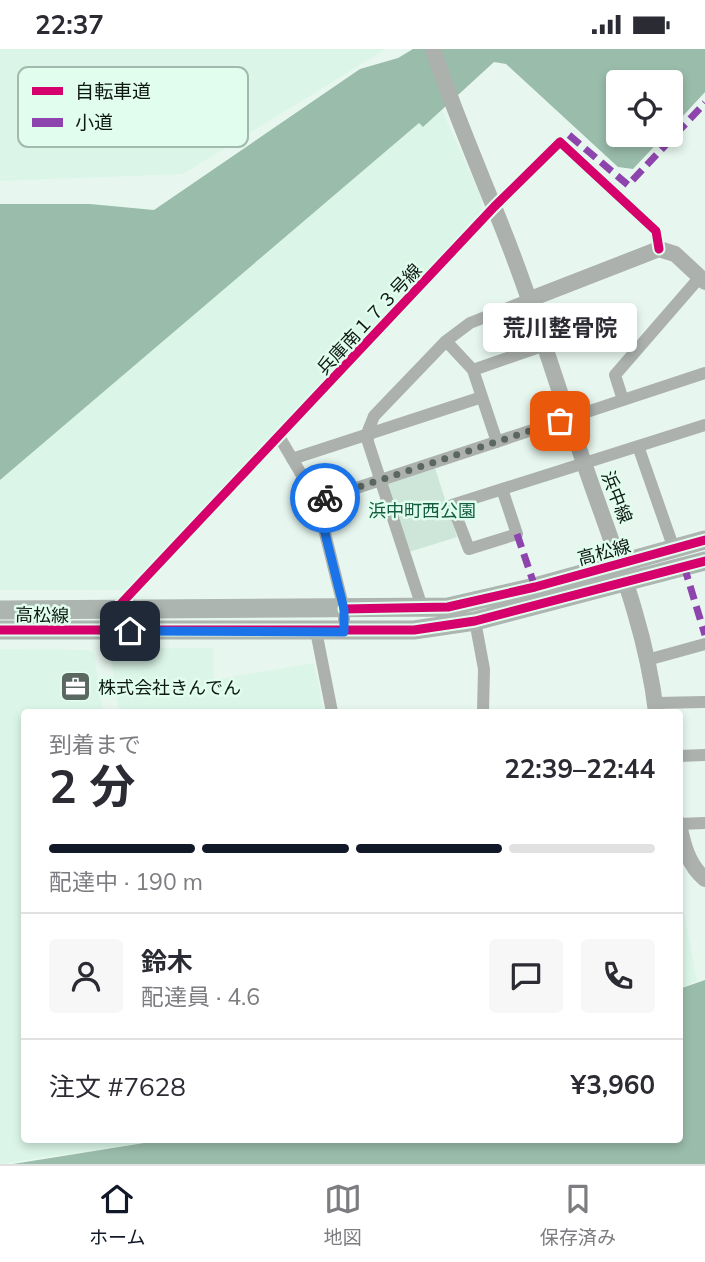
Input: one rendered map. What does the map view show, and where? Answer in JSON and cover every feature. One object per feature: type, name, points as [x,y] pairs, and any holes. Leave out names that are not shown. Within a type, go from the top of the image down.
[{"type":"main road","name":"高松線","points":[[0,630],[414,630],[475,621],[624,572],[674,549],[705,540]]},
{"type":"main road","name":"高松線","points":[[0,610],[447,607],[624,572],[705,561]]},
{"type":"street","name":"浜中線","points":[[433,49],[454,113],[494,207],[545,345],[624,572],[647,660],[655,708]]},
{"type":"street","name":"兵庫南１７３号線","points":[[102,631],[117,609],[494,207],[560,142],[656,231],[659,249]]},
{"type":"street","points":[[422,607],[368,434],[374,416],[446,341],[470,323],[659,249],[675,254],[702,280],[615,375],[623,400]]},
{"type":"street","points":[[446,341],[473,370],[497,442]]},
{"type":"street","points":[[473,370],[545,345]]},
{"type":"street","points":[[317,501],[705,373]]},
{"type":"street","points":[[292,459],[482,397]]},
{"type":"street","points":[[502,489],[517,534],[469,549],[452,505],[502,489],[584,463],[705,425]]},
{"type":"street","points":[[280,438],[317,501],[344,609],[344,632]]},
{"type":"street","points":[[638,446],[674,549]]},
{"type":"street","points":[[475,621],[484,669],[483,709]]},
{"type":"street","points":[[316,631],[331,709]]},
{"type":"street","points":[[647,660],[705,644]]},
{"type":"street","points":[[655,708],[705,702]]},
{"type":"street","points":[[683,756],[705,755]]},
{"type":"street","points":[[683,824],[705,823]]},
{"type":"street","points":[[683,837],[696,871],[705,879]]},
{"type":"shaded area","points":[[0,49],[386,49],[248,134],[248,67],[18,67],[18,147],[227,147],[183,174],[0,181]]},
{"type":"shaded area","points":[[413,49],[705,49],[705,92],[683,116],[683,70],[606,70],[606,147],[654,147],[633,169],[618,167],[506,64],[494,62],[423,127],[419,123],[0,480],[0,204],[90,204],[154,210],[360,69],[398,58]]},
{"type":"shaded area","points":[[442,110],[482,199],[483,213],[128,590],[0,590],[0,480],[419,123],[423,127]]},
{"type":"shaded area","points":[[117,648],[213,648],[214,680],[314,663],[323,709],[119,709],[110,652]]},
{"type":"shaded area","points":[[0,649],[88,650],[94,653],[103,709],[21,709],[21,1143],[142,1143],[0,1164]]},
{"type":"shaded area","points":[[683,909],[697,981],[683,987]]},
{"type":"shaded area","points":[[705,980],[705,1164],[13,1164],[144,1143],[683,1143],[683,988]]},
{"type":"green space","name":"浜中町西公園","points":[[435,468],[457,537],[409,552],[387,483]]},
{"type":"marked path","points":[[569,135],[628,185],[705,103]]},
{"type":"marked path","points":[[517,534],[535,587]]},
{"type":"marked path","points":[[684,566],[705,635]]},
{"type":"cycle path","points":[[102,631],[116,609],[494,207],[560,142],[656,231],[659,249]]},
{"type":"cycle path","points":[[344,609],[448,607],[535,587],[705,540]]},
{"type":"cycle path","points":[[0,630],[414,630],[475,621],[705,561]]},
{"type":"way so far","points":[[325,498],[560,421]]},
{"type":"place","name":"荒川整骨院","points":[[560,421]]},
{"type":"place","name":"株式会社きんでん","points":[[75,687]]},
{"type":"route","points":[[130,631],[344,632],[344,609],[317,501],[325,498]]}]
